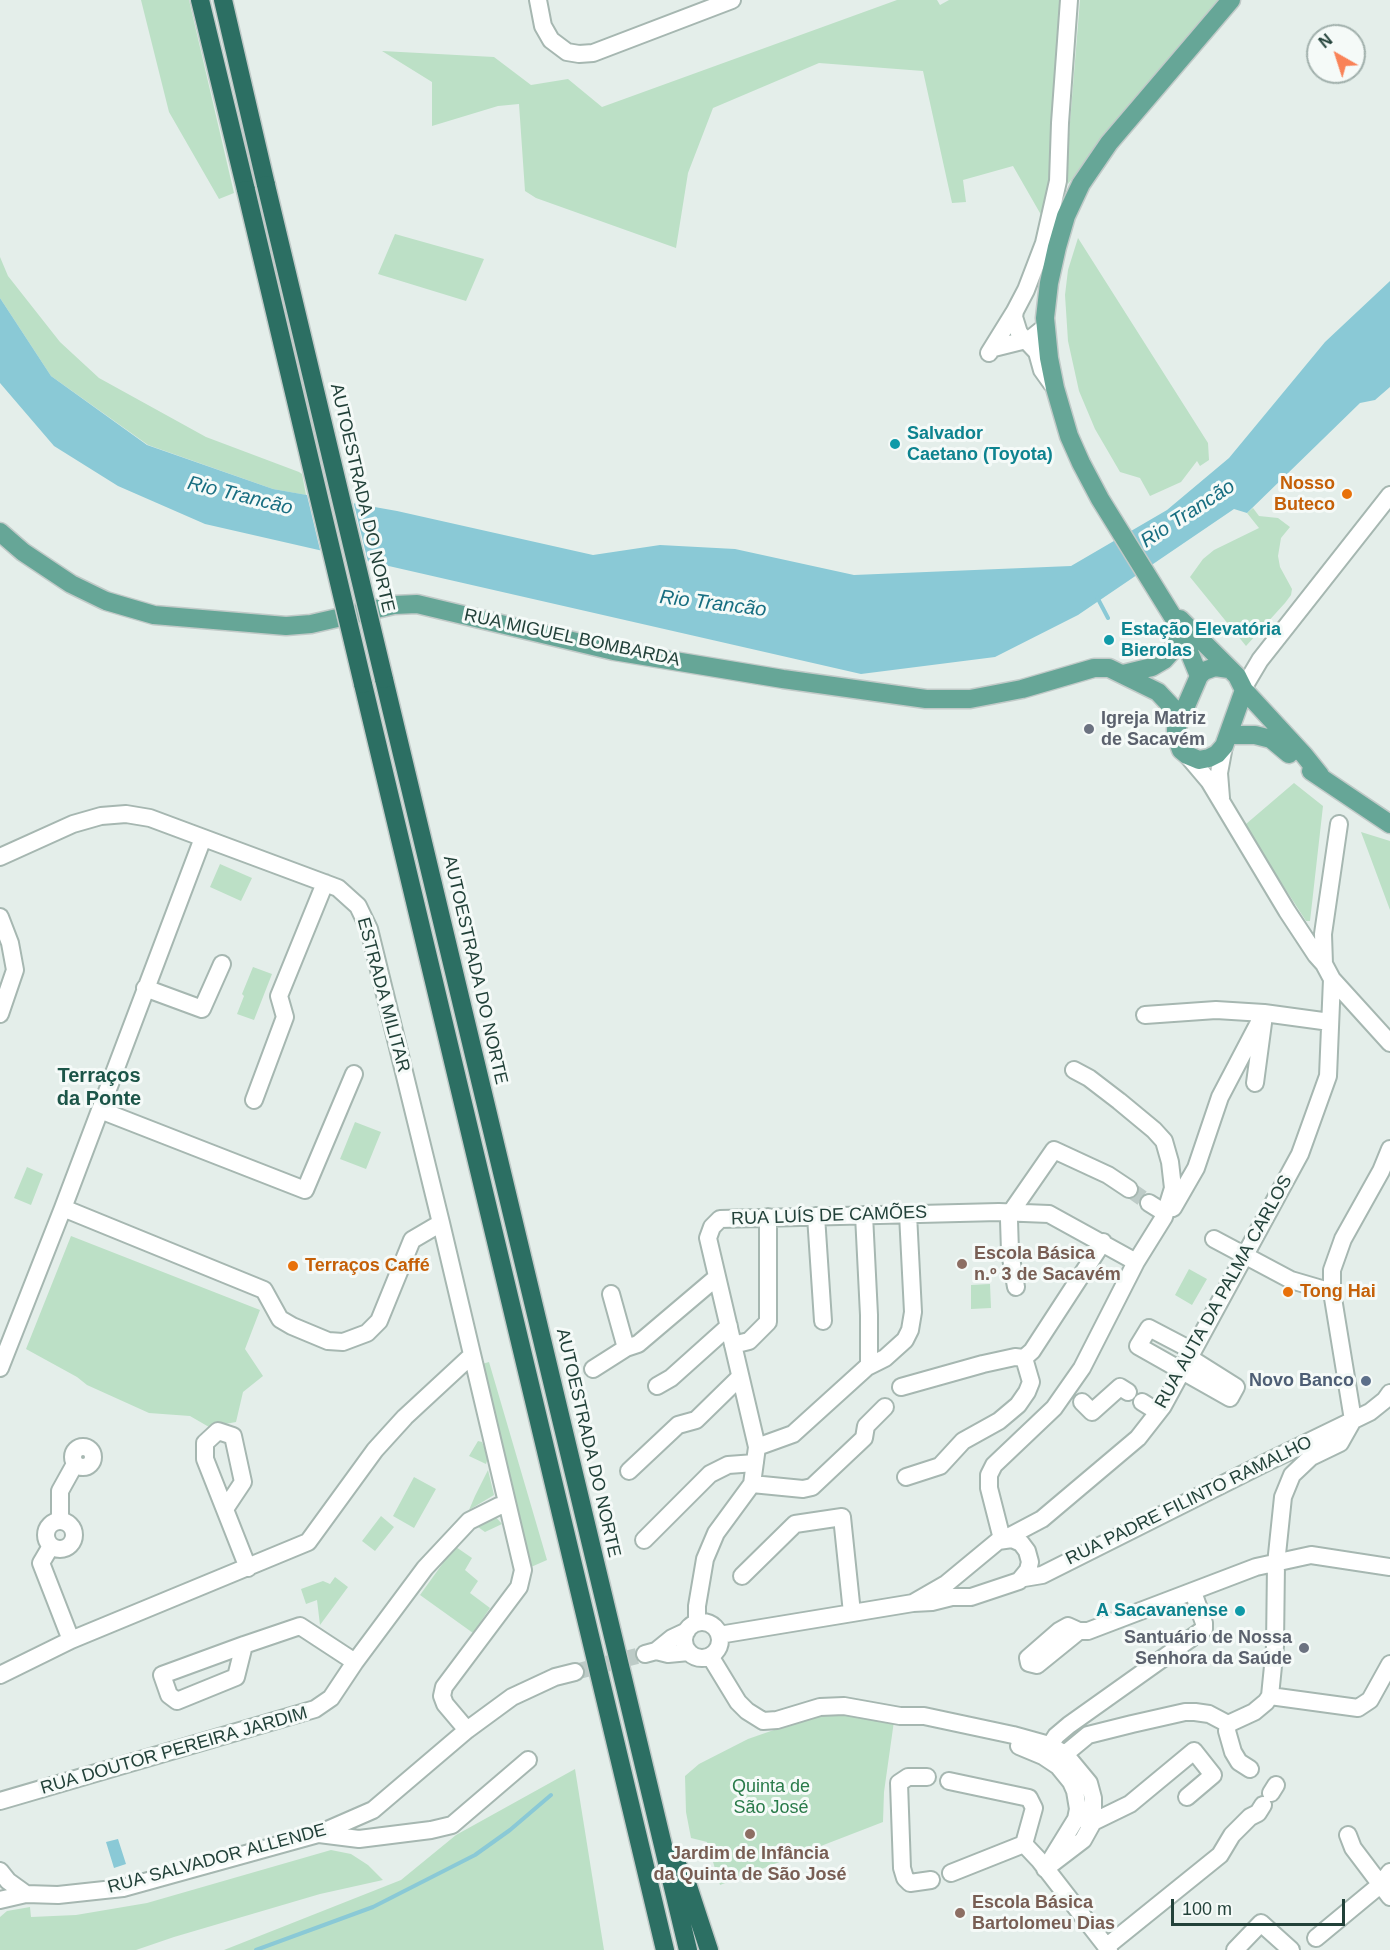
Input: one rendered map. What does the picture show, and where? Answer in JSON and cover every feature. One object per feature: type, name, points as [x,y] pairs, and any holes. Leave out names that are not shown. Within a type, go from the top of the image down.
[{"type":"highway","points":[[200,0],[665,1950]]},
{"type":"highway","name":"AUTOESTRADA DO NORTE","points":[[223,0],[688,1950]]},
{"type":"highway","points":[[662,1840],[688,1886],[709,1950]]},
{"type":"highway","points":[[650,1885],[654,1950]]},
{"type":"main road","points":[[1177,726],[1198,679],[1180,629],[1100,499],[1069,436],[1055,388],[1045,327],[1049,283],[1066,216],[1081,184],[1109,143],[1231,0]]},
{"type":"main road","name":"RUA MIGUEL BOMBARDA","points":[[0,532],[41,565],[88,593],[125,608],[185,619],[300,625],[394,605],[417,604],[614,651],[783,679],[926,699],[970,699],[1022,688],[1094,668],[1108,668],[1158,692],[1173,708],[1178,744],[1187,755]]},
{"type":"main road","points":[[1168,608],[1230,670],[1320,775]]},
{"type":"main road","points":[[1124,674],[1152,667],[1164,660],[1173,650],[1180,629]]},
{"type":"main road","points":[[1158,692],[1187,690],[1204,671],[1215,667],[1230,670]]},
{"type":"main road","points":[[1187,755],[1199,760],[1217,754],[1226,741],[1244,688]]},
{"type":"main road","points":[[1226,741],[1255,735],[1271,739],[1302,765],[1390,824]]},
{"type":"street","points":[[540,0],[541,19],[546,34],[558,47],[567,52],[579,54],[593,53],[732,0]]},
{"type":"street","points":[[1045,327],[1035,336],[1024,341],[1006,344],[991,352],[1026,290],[1044,243],[1058,181],[1060,123],[1070,0]]},
{"type":"street","points":[[1026,290],[1035,290],[1049,283]]},
{"type":"street","points":[[1015,311],[1016,328],[1024,341],[1036,352],[1042,370],[1055,388]]},
{"type":"street","points":[[1244,688],[1260,660],[1390,495]]},
{"type":"street","points":[[1230,670],[1243,670],[1260,660]]},
{"type":"street","points":[[1221,799],[1219,773],[1226,741]]},
{"type":"street","points":[[1187,755],[1221,799],[1287,911],[1324,964],[1332,980],[1390,1044]]},
{"type":"street","name":"ESTRADA MILITAR","points":[[0,856],[73,824],[101,816],[126,814],[150,818],[338,888],[358,906],[369,928],[523,1570],[519,1587],[444,1687],[442,1696],[445,1704],[467,1730]]},
{"type":"street","points":[[1324,964],[1323,934],[1339,824]]},
{"type":"street","points":[[0,1368],[3,1350],[63,1208],[203,838]]},
{"type":"street","points":[[254,1100],[285,1017],[279,996],[325,883]]},
{"type":"street","points":[[0,917],[10,943],[15,970],[0,1014]]},
{"type":"street","points":[[145,988],[202,1009],[222,964]]},
{"type":"street","name":"RUA AUTA DA PALMA CARLOS","points":[[913,1604],[958,1574],[993,1544],[1042,1519],[1138,1438],[1158,1412],[1300,1154],[1328,1076],[1332,980]]},
{"type":"street","points":[[1144,1015],[1216,1010],[1264,1013],[1329,1022]]},
{"type":"street","points":[[1256,1083],[1264,1013]]},
{"type":"street","points":[[1165,1215],[1181,1197],[1196,1168],[1220,1097],[1264,1013]]},
{"type":"street","points":[[1028,1551],[1017,1541],[1004,1539],[989,1488],[989,1475],[994,1465],[1059,1401],[1082,1368],[1136,1262],[1165,1215],[1173,1188],[1170,1162],[1164,1141],[1119,1101],[1089,1078],[1074,1070]]},
{"type":"street","points":[[100,1110],[305,1190],[354,1074]]},
{"type":"street","points":[[1228,1724],[1254,1712],[1270,1696],[1275,1646],[1276,1564],[1282,1497],[1292,1475],[1311,1457],[1340,1443],[1353,1420],[1332,1292],[1332,1270],[1343,1239],[1381,1171],[1390,1149]]},
{"type":"street","points":[[1016,1287],[1009,1243],[1011,1212],[1054,1150],[1108,1175],[1129,1189]]},
{"type":"street","points":[[1149,1203],[1165,1215]]},
{"type":"street","points":[[63,1208],[264,1290],[280,1319],[328,1341],[343,1342],[367,1333],[379,1321],[412,1240],[441,1223]]},
{"type":"street","name":"RUA LUÍS DE CAMÕES","points":[[752,1484],[756,1455],[734,1345],[708,1238],[712,1227],[720,1219],[1011,1212],[1049,1214],[1136,1262]]},
{"type":"street","points":[[644,1540],[710,1474],[756,1455],[793,1434],[867,1367],[885,1358],[905,1340],[910,1330],[913,1312],[908,1214]]},
{"type":"street","points":[[864,1215],[869,1315],[869,1364],[867,1367]]},
{"type":"street","points":[[816,1216],[823,1321]]},
{"type":"street","points":[[734,1345],[749,1341],[768,1322],[768,1217]]},
{"type":"street","points":[[1214,1239],[1291,1280],[1332,1292]]},
{"type":"street","points":[[902,1387],[983,1364],[1015,1357],[1024,1358],[1032,1351],[1103,1242]]},
{"type":"street","points":[[593,1369],[626,1348],[638,1344],[717,1277]]},
{"type":"street","points":[[611,1294],[626,1348]]},
{"type":"street","points":[[657,1386],[671,1377],[729,1326]]},
{"type":"street","points":[[0,1675],[71,1640],[308,1542],[375,1450],[405,1417],[472,1355]]},
{"type":"street","points":[[906,1477],[940,1466],[963,1441],[999,1421],[1018,1405],[1031,1382],[1024,1358]]},
{"type":"street","points":[[629,1472],[678,1425],[696,1420],[740,1377]]},
{"type":"street","points":[[1082,1402],[1092,1412],[1120,1387],[1128,1392]]},
{"type":"street","name":"RUA PADRE FILINTO RAMALHO","points":[[913,1604],[932,1602],[952,1596],[971,1597],[1016,1584],[1024,1578],[1042,1575],[1370,1412],[1390,1393]]},
{"type":"street","points":[[1142,1402],[1158,1412]]},
{"type":"street","points":[[689,1652],[668,1654],[651,1652],[672,1638],[692,1627],[703,1622],[713,1626],[719,1635],[717,1650],[710,1656],[699,1658],[689,1652],[685,1644],[692,1627],[697,1606],[705,1559],[716,1533],[752,1484],[803,1489],[812,1487],[864,1438],[866,1426],[885,1407]]},
{"type":"street","points":[[71,1640],[41,1563],[51,1546],[65,1548],[72,1540],[71,1526],[65,1521],[60,1521],[60,1491],[75,1464]]},
{"type":"street","name":"RUA DOUTOR PEREIRA JARDIM","points":[[0,1801],[315,1709],[331,1698],[425,1568],[469,1521],[499,1506],[507,1506]]},
{"type":"street","points":[[225,1509],[248,1568]]},
{"type":"street","points":[[742,1576],[795,1524],[842,1517],[852,1613]]},
{"type":"street","name":"RUA AUTA DA PALMA CARLOS","points":[[1024,1578],[1030,1562],[1028,1551],[1042,1519]]},
{"type":"street","points":[[1079,1631],[1088,1631],[1256,1567],[1311,1555],[1390,1567]]},
{"type":"street","points":[[958,1574],[955,1586],[963,1596]]},
{"type":"street","points":[[1054,1755],[1056,1736],[1204,1629],[1204,1623],[1192,1592]]},
{"type":"street","points":[[719,1635],[913,1604]]},
{"type":"street","points":[[244,1645],[236,1677],[177,1701],[169,1695],[162,1675],[244,1645],[300,1626],[355,1662]]},
{"type":"street","points":[[710,1656],[738,1702],[747,1711],[763,1720],[777,1720],[833,1705],[900,1716],[924,1716],[1013,1735],[1054,1755],[1089,1783],[1093,1798],[1084,1821],[1083,1840],[1045,1869]]},
{"type":"street","points":[[1270,1696],[1358,1708],[1370,1700],[1390,1668]]},
{"type":"street","name":"RUA SALVADOR ALLENDE","points":[[0,1900],[26,1894],[58,1895],[123,1888],[318,1834],[374,1810],[467,1730],[512,1697],[555,1677],[575,1672]]},
{"type":"street","points":[[1054,1755],[1094,1733],[1185,1712],[1209,1714],[1228,1724]]},
{"type":"street","points":[[1228,1724],[1227,1731],[1233,1752],[1239,1762],[1250,1769]]},
{"type":"street","points":[[1084,1821],[1130,1804],[1194,1750],[1213,1775],[1187,1797]]},
{"type":"street","points":[[318,1834],[359,1839],[431,1830],[452,1825],[528,1760]]},
{"type":"street","points":[[927,1777],[908,1777],[899,1782],[902,1868],[905,1878],[910,1883],[931,1880]]},
{"type":"street","points":[[949,1781],[1029,1798],[1034,1813],[1024,1844]]},
{"type":"street","points":[[1024,1844],[1107,1949],[1220,1855],[1232,1835],[1250,1817],[1258,1813],[1270,1794]]},
{"type":"street","points":[[1316,1938],[1387,1885],[1353,1848],[1348,1835]]},
{"type":"street","points":[[951,1873],[1024,1844]]},
{"type":"street","points":[[0,1871],[8,1881],[26,1894]]},
{"type":"street","points":[[1235,1950],[1261,1923],[1291,1950]]},
{"type":"green space","points":[[141,0],[189,0],[234,193],[219,199],[169,112]]},
{"type":"green space","points":[[897,0],[937,0],[940,5],[949,0],[1064,0],[1057,114],[1044,220],[1013,166],[963,180],[966,202],[952,203],[923,71],[819,63],[713,108],[688,173],[676,248],[536,198],[525,191],[519,104],[498,106],[432,126],[432,82],[382,51],[494,57],[531,85],[568,79],[602,107]]},
{"type":"green space","points":[[1080,0],[1219,0],[1068,184],[1067,159]]},
{"type":"green space","points":[[395,234],[484,259],[466,301],[378,274]]},
{"type":"green space","points":[[1078,238],[1208,443],[1209,460],[1200,466],[1197,461],[1181,482],[1150,496],[1140,478],[1120,472],[1095,429],[1079,391],[1068,341],[1065,295],[1068,270]]},
{"type":"green space","points":[[0,257],[8,276],[60,342],[99,378],[206,437],[299,472],[302,474],[306,495],[273,489],[148,445],[51,376],[0,298]]},
{"type":"green space","points":[[1253,508],[1259,516],[1278,518],[1290,527],[1281,538],[1278,556],[1280,567],[1292,589],[1285,603],[1246,646],[1190,577],[1203,559],[1214,550],[1259,528],[1247,513]]},
{"type":"green space","points":[[1294,783],[1323,806],[1310,921],[1306,921],[1246,828],[1246,824]]},
{"type":"green space","points":[[1361,832],[1390,841],[1390,910]]},
{"type":"green space","points":[[220,864],[252,878],[241,901],[210,887]]},
{"type":"green space","points":[[253,967],[272,974],[254,1020],[237,1014]]},
{"type":"green space","points":[[355,1122],[381,1132],[366,1169],[340,1159]]},
{"type":"green space","points":[[27,1167],[43,1174],[31,1205],[14,1198]]},
{"type":"green space","points":[[71,1236],[260,1310],[245,1349],[263,1376],[243,1392],[236,1422],[209,1427],[190,1416],[149,1413],[87,1385],[77,1377],[26,1349]]},
{"type":"green space","points":[[1189,1269],[1207,1279],[1192,1305],[1175,1295]]},
{"type":"green space","points":[[990,1284],[991,1308],[971,1309],[971,1285]]},
{"type":"green space","points":[[489,1362],[547,1560],[531,1567],[482,1364]]},
{"type":"green space","points":[[478,1441],[482,1442],[485,1449],[488,1458],[486,1464],[469,1456]]},
{"type":"green space","points":[[488,1470],[494,1495],[469,1510],[475,1496]]},
{"type":"green space","points":[[414,1477],[436,1489],[414,1528],[393,1516]]},
{"type":"green space","points":[[494,1515],[502,1524],[485,1532],[478,1527]]},
{"type":"green space","points":[[381,1516],[394,1527],[375,1551],[362,1541]]},
{"type":"green space","points":[[456,1547],[472,1558],[465,1570],[478,1581],[470,1593],[490,1608],[473,1633],[420,1595],[445,1557]]},
{"type":"green space","points":[[335,1577],[348,1587],[320,1625],[317,1600],[306,1604],[301,1589],[323,1581],[330,1584]]},
{"type":"green space","name":"Quinta de São José","points":[[834,1709],[894,1721],[884,1792],[883,1822],[720,1885],[707,1842],[691,1838],[686,1812],[685,1776],[699,1764],[748,1739]]},
{"type":"green space","points":[[575,1769],[604,1950],[224,1950],[401,1880],[456,1835]]},
{"type":"green space","points":[[331,1850],[351,1854],[368,1865],[383,1880],[320,1894],[136,1950],[0,1950],[0,1917],[7,1911],[30,1907],[31,1917],[76,1915],[147,1903]]},
{"type":"water","name":"Rio Trancão","points":[[1390,281],[1390,387],[1375,400],[1360,403],[1247,513],[1234,509],[1078,615],[995,657],[861,674],[205,524],[118,486],[54,446],[0,383],[0,298],[51,376],[147,445],[273,489],[397,511],[593,555],[660,545],[735,549],[854,575],[1071,566],[1167,510],[1229,458],[1325,342]]},
{"type":"water","points":[[118,1839],[126,1864],[114,1868],[106,1842]]},
{"type":"pier","points":[[306,491],[353,500],[369,566],[321,554]]},
{"type":"waterway","points":[[1097,597],[1108,618]]},
{"type":"waterway","points":[[256,1950],[373,1907],[475,1855],[510,1830],[551,1795]]},
{"type":"tunnel","points":[[1129,1189],[1149,1203]]},
{"type":"tunnel","points":[[575,1672],[645,1654]]},
{"type":"place","name":"Salvador Caetano (Toyota)","points":[[895,444]]},
{"type":"place","name":"Nosso Buteco","points":[[1347,494]]},
{"type":"place","name":"Estação Elevatória Bierolas","points":[[1109,640]]},
{"type":"place","name":"Igreja Matriz de Sacavém","points":[[1089,729]]},
{"type":"place","name":"Escola Básica n.º 3 de Sacavém","points":[[962,1264]]},
{"type":"place","name":"Terraços Caffé","points":[[293,1266]]},
{"type":"place","name":"Tong Hai","points":[[1288,1292]]},
{"type":"place","name":"Novo Banco","points":[[1366,1381]]},
{"type":"place","name":"A Sacavanense","points":[[1240,1611]]},
{"type":"place","name":"Santuário de Nossa Senhora da Saúde","points":[[1304,1648]]},
{"type":"place","name":"Jardim de Infância da Quinta de São José","points":[[750,1834]]},
{"type":"place","name":"Escola Básica Bartolomeu Dias","points":[[960,1913]]},
{"type":"district","name":"Terraços da Ponte","points":[[99,1088]]}]
